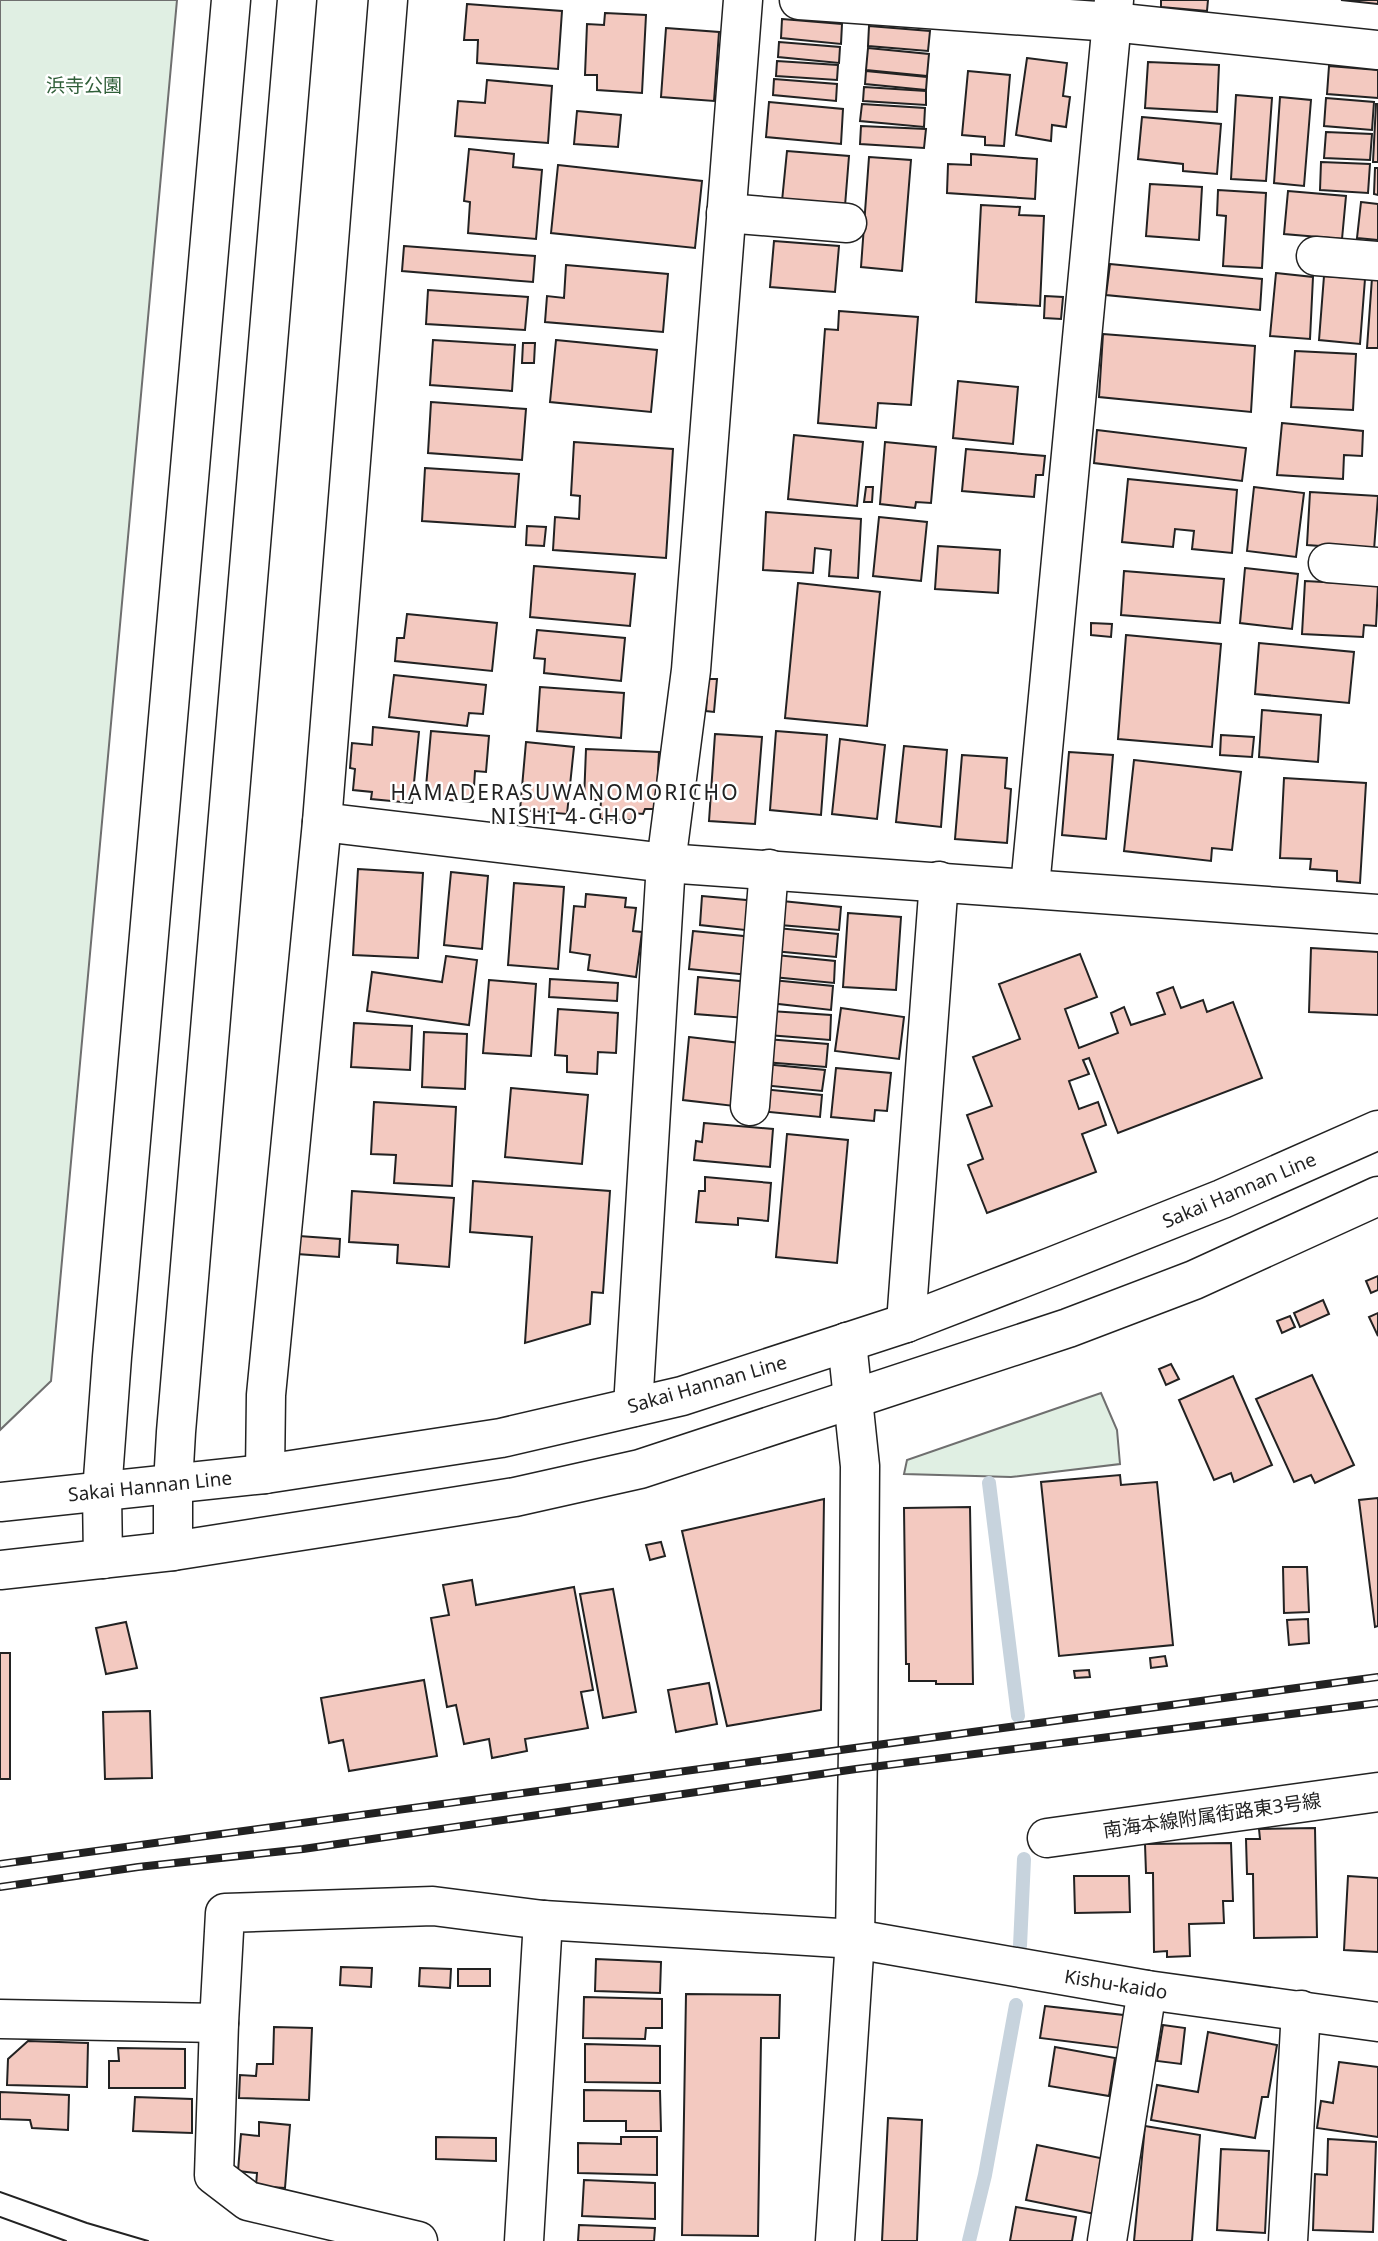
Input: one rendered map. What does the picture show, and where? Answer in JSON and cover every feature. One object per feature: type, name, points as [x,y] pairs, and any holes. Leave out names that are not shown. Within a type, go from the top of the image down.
[{"type":"street","points":[[103,1559],[102,1492],[116,1315],[231,0]]},
{"type":"street","points":[[173,1551],[173,1484],[297,0]]},
{"type":"street","points":[[265,1474],[266,1395],[322,822],[388,0]]},
{"type":"street","points":[[633,1407],[666,863],[691,670],[743,0]]},
{"type":"street","points":[[799,0],[1113,11],[1378,50]]},
{"type":"street","points":[[1030,887],[1113,11]]},
{"type":"street","points":[[726,213],[847,223]]},
{"type":"street","points":[[1316,256],[1378,261]]},
{"type":"street","points":[[1328,563],[1378,567]]},
{"type":"street","points":[[322,822],[666,863],[1378,914]]},
{"type":"street","points":[[750,1106],[769,869]]},
{"type":"street","points":[[906,1323],[939,881]]},
{"type":"street","name":"Sakai Hannan Line","points":[[0,1502],[265,1474],[501,1438],[682,1396],[906,1323],[1222,1199],[1378,1130]]},
{"type":"street","points":[[0,1570],[173,1551],[515,1497],[640,1469],[1068,1328],[1194,1280],[1378,1196]]},
{"type":"street","points":[[835,2241],[855,1939],[860,1466],[847,1342]]},
{"type":"street","name":"南海本線附属街路東3号線","points":[[1047,1838],[1378,1792]]},
{"type":"street","name":"Kishu-kaido","points":[[219,2023],[225,1913],[433,1906],[543,1920],[855,1939],[1147,1990],[1378,2022]]},
{"type":"street","points":[[524,2241],[543,1920]]},
{"type":"street","points":[[1107,2241],[1147,1990]]},
{"type":"street","points":[[1288,2241],[1301,2010]]},
{"type":"street","points":[[0,2019],[219,2023],[215,2175],[248,2201],[418,2241]]},
{"type":"green space","name":"浜寺公園","points":[[0,0],[177,0],[51,1381],[0,1430]]},
{"type":"green space","points":[[1101,1393],[1117,1430],[1120,1464],[1011,1477],[904,1474],[907,1460]]},
{"type":"building","points":[[1161,0],[1208,0],[1207,11],[1161,7]]},
{"type":"building","points":[[1341,0],[1378,0],[1378,4]]},
{"type":"building","points":[[467,4],[562,11],[558,69],[477,63],[478,40],[464,40]]},
{"type":"building","points":[[605,13],[646,15],[642,93],[597,90],[597,75],[585,75],[587,24],[604,25]]},
{"type":"building","points":[[782,19],[842,24],[841,44],[781,38]]},
{"type":"building","points":[[869,26],[930,31],[928,51],[868,46]]},
{"type":"building","points":[[666,28],[719,32],[714,101],[661,97]]},
{"type":"building","points":[[779,42],[840,47],[839,63],[778,57]]},
{"type":"building","points":[[868,48],[929,54],[927,76],[866,70]]},
{"type":"building","points":[[1027,58],[1067,63],[1063,96],[1070,97],[1066,127],[1052,125],[1051,141],[1016,135]]},
{"type":"building","points":[[777,61],[838,65],[837,80],[776,76]]},
{"type":"building","points":[[1148,62],[1219,65],[1217,112],[1145,108]]},
{"type":"building","points":[[1329,66],[1378,70],[1378,98],[1327,94]]},
{"type":"building","points":[[866,71],[927,77],[926,90],[865,84]]},
{"type":"building","points":[[968,71],[1010,75],[1004,146],[985,145],[985,137],[962,135]]},
{"type":"building","points":[[774,79],[837,84],[836,101],[773,95]]},
{"type":"building","points":[[487,80],[552,86],[548,143],[455,136],[458,101],[485,103]]},
{"type":"building","points":[[864,87],[926,91],[926,105],[863,101]]},
{"type":"building","points":[[1236,95],[1272,98],[1266,181],[1231,179]]},
{"type":"building","points":[[1280,97],[1311,100],[1304,186],[1274,183]]},
{"type":"building","points":[[1326,98],[1374,102],[1372,130],[1324,126]]},
{"type":"building","points":[[769,102],[843,109],[841,144],[766,137]]},
{"type":"building","points":[[862,104],[925,108],[924,127],[860,121]]},
{"type":"building","points":[[1376,104],[1378,162],[1373,162]]},
{"type":"building","points":[[577,111],[621,115],[618,147],[574,144]]},
{"type":"building","points":[[1142,117],[1221,124],[1217,174],[1183,171],[1183,164],[1138,159]]},
{"type":"building","points":[[861,126],[926,129],[924,148],[860,144]]},
{"type":"building","points":[[1326,132],[1372,134],[1370,160],[1324,158]]},
{"type":"building","points":[[469,149],[514,154],[513,167],[542,170],[536,239],[468,233],[470,202],[464,201]]},
{"type":"building","points":[[787,151],[849,156],[845,206],[782,201]]},
{"type":"building","points":[[971,154],[1037,159],[1035,199],[947,193],[948,164],[971,165]]},
{"type":"building","points":[[869,157],[911,160],[902,271],[861,267]]},
{"type":"building","points":[[1321,162],[1370,164],[1368,193],[1320,190]]},
{"type":"building","points":[[558,165],[702,181],[695,248],[551,233]]},
{"type":"building","points":[[1375,168],[1378,168],[1378,195],[1374,194]]},
{"type":"building","points":[[1150,184],[1202,187],[1199,240],[1146,236]]},
{"type":"building","points":[[1218,190],[1266,193],[1262,268],[1223,266],[1226,216],[1217,215]]},
{"type":"building","points":[[1288,191],[1346,196],[1342,239],[1284,234]]},
{"type":"building","points":[[1361,202],[1378,204],[1378,240],[1357,238]]},
{"type":"building","points":[[981,205],[1020,207],[1019,215],[1044,216],[1040,306],[976,302]]},
{"type":"building","points":[[774,241],[839,246],[835,292],[770,287]]},
{"type":"building","points":[[404,246],[535,256],[533,282],[402,271]]},
{"type":"building","points":[[1110,264],[1262,279],[1260,310],[1106,295]]},
{"type":"building","points":[[566,265],[668,274],[663,332],[545,322],[547,296],[564,298]]},
{"type":"building","points":[[1276,273],[1313,277],[1310,339],[1270,336]]},
{"type":"building","points":[[1324,276],[1365,279],[1360,344],[1319,340]]},
{"type":"building","points":[[1372,278],[1378,279],[1378,348],[1367,348]]},
{"type":"building","points":[[428,290],[528,297],[525,330],[426,324]]},
{"type":"building","points":[[1045,296],[1063,297],[1061,319],[1044,318]]},
{"type":"building","points":[[839,311],[918,317],[911,405],[878,403],[876,428],[818,423],[825,329],[838,330]]},
{"type":"building","points":[[1103,334],[1255,346],[1251,412],[1099,397]]},
{"type":"building","points":[[433,340],[515,345],[512,391],[430,385]]},
{"type":"building","points":[[556,340],[657,350],[651,412],[550,402]]},
{"type":"building","points":[[523,343],[535,343],[534,363],[522,363]]},
{"type":"building","points":[[1295,351],[1356,354],[1353,410],[1291,407]]},
{"type":"building","points":[[958,381],[1018,387],[1013,444],[953,438]]},
{"type":"building","points":[[431,402],[526,409],[522,460],[428,453]]},
{"type":"building","points":[[1282,423],[1363,431],[1362,456],[1344,455],[1343,479],[1277,475]]},
{"type":"building","points":[[1097,430],[1246,448],[1242,481],[1094,463]]},
{"type":"building","points":[[794,435],[863,442],[857,506],[788,499]]},
{"type":"building","points":[[574,442],[673,449],[666,558],[553,550],[555,517],[579,519],[580,496],[571,495]]},
{"type":"building","points":[[885,442],[936,447],[931,503],[916,502],[915,508],[880,504]]},
{"type":"building","points":[[966,449],[1045,456],[1043,475],[1036,475],[1034,497],[962,491]]},
{"type":"building","points":[[425,468],[519,474],[515,527],[422,521]]},
{"type":"building","points":[[1128,479],[1237,490],[1232,553],[1192,549],[1194,531],[1175,529],[1173,547],[1122,542]]},
{"type":"building","points":[[866,487],[873,487],[872,502],[864,502]]},
{"type":"building","points":[[1254,487],[1304,493],[1296,557],[1247,551]]},
{"type":"building","points":[[1310,492],[1378,496],[1374,550],[1307,545]]},
{"type":"building","points":[[766,512],[861,519],[858,578],[829,576],[831,550],[815,548],[813,573],[763,570]]},
{"type":"building","points":[[879,517],[927,522],[921,581],[873,576]]},
{"type":"building","points":[[527,526],[546,527],[544,546],[526,545]]},
{"type":"building","points":[[938,546],[1000,550],[998,593],[935,589]]},
{"type":"building","points":[[534,566],[635,574],[630,626],[530,617]]},
{"type":"building","points":[[1245,568],[1298,574],[1292,629],[1240,623]]},
{"type":"building","points":[[1124,571],[1224,579],[1220,623],[1121,615]]},
{"type":"building","points":[[1305,581],[1378,585],[1376,626],[1364,625],[1363,637],[1302,634]]},
{"type":"building","points":[[798,583],[880,592],[867,726],[785,718]]},
{"type":"building","points":[[407,614],[497,623],[492,671],[395,661],[397,638],[404,638]]},
{"type":"building","points":[[1091,623],[1112,624],[1111,637],[1091,635]]},
{"type":"building","points":[[537,630],[625,638],[621,681],[544,673],[545,659],[534,658]]},
{"type":"building","points":[[1126,635],[1221,644],[1212,747],[1118,739]]},
{"type":"building","points":[[1259,643],[1354,652],[1349,703],[1255,694]]},
{"type":"building","points":[[394,675],[486,685],[483,714],[469,713],[467,726],[389,717]]},
{"type":"building","points":[[708,679],[717,679],[714,712],[706,711]]},
{"type":"building","points":[[540,687],[624,693],[621,738],[537,731]]},
{"type":"building","points":[[1262,710],[1321,715],[1318,762],[1259,757]]},
{"type":"building","points":[[373,727],[419,732],[412,803],[371,799],[372,792],[353,790],[355,769],[350,768],[352,743],[372,745]]},
{"type":"building","points":[[431,731],[489,736],[486,772],[475,771],[473,802],[425,798]]},
{"type":"building","points":[[776,731],[827,735],[821,815],[770,810]]},
{"type":"building","points":[[715,734],[762,737],[755,824],[709,821]]},
{"type":"building","points":[[1221,735],[1254,737],[1252,757],[1220,755]]},
{"type":"building","points":[[840,739],[885,745],[877,819],[832,814]]},
{"type":"building","points":[[526,742],[574,747],[567,814],[520,810]]},
{"type":"building","points":[[904,746],[947,750],[941,827],[896,822]]},
{"type":"building","points":[[586,749],[659,752],[656,809],[645,809],[643,814],[633,813],[632,820],[600,819],[601,800],[584,800]]},
{"type":"building","points":[[1069,752],[1113,755],[1106,839],[1062,835]]},
{"type":"building","points":[[962,755],[1007,758],[1005,788],[1011,789],[1007,843],[955,839]]},
{"type":"building","points":[[1134,760],[1241,772],[1232,850],[1212,848],[1211,861],[1124,851]]},
{"type":"building","points":[[1284,778],[1366,783],[1360,883],[1337,881],[1337,871],[1310,869],[1311,859],[1280,858]]},
{"type":"building","points":[[358,869],[423,873],[418,958],[353,955]]},
{"type":"building","points":[[451,872],[488,876],[482,949],[444,945]]},
{"type":"building","points":[[514,883],[564,887],[558,969],[508,965]]},
{"type":"building","points":[[586,894],[626,898],[625,907],[636,908],[633,931],[642,932],[636,977],[588,970],[590,955],[570,952],[574,906],[585,907]]},
{"type":"building","points":[[702,896],[757,901],[754,931],[700,925]]},
{"type":"building","points":[[782,901],[841,907],[839,930],[780,925]]},
{"type":"building","points":[[848,913],[901,917],[896,990],[843,987]]},
{"type":"building","points":[[777,928],[838,934],[836,957],[774,951]]},
{"type":"building","points":[[693,931],[753,937],[749,975],[689,969]]},
{"type":"building","points":[[1311,948],[1378,952],[1378,1015],[1309,1012]]},
{"type":"building","points":[[1080,954],[1097,997],[1065,1009],[1079,1048],[1118,1033],[1111,1013],[1124,1007],[1131,1025],[1165,1014],[1157,993],[1173,987],[1181,1008],[1203,1000],[1207,1012],[1233,1002],[1262,1078],[1118,1133],[1089,1058],[1083,1060],[1089,1074],[1069,1081],[1079,1109],[1098,1102],[1106,1125],[1082,1134],[1096,1172],[987,1213],[968,1165],[983,1159],[967,1115],[992,1106],[973,1057],[1020,1039],[999,984]]},
{"type":"building","points":[[776,955],[835,961],[834,983],[773,977]]},
{"type":"building","points":[[446,956],[477,960],[469,1025],[367,1011],[372,972],[442,982]]},
{"type":"building","points":[[698,977],[750,982],[746,1018],[695,1014]]},
{"type":"building","points":[[550,979],[618,983],[617,1001],[549,997]]},
{"type":"building","points":[[489,980],[536,984],[531,1056],[483,1053]]},
{"type":"building","points":[[772,980],[833,986],[831,1010],[770,1003]]},
{"type":"building","points":[[841,1008],[904,1017],[899,1059],[835,1051]]},
{"type":"building","points":[[558,1009],[618,1013],[616,1053],[598,1052],[597,1074],[567,1072],[567,1056],[555,1055]]},
{"type":"building","points":[[770,1011],[831,1015],[830,1040],[768,1035]]},
{"type":"building","points":[[354,1023],[412,1026],[410,1070],[351,1067]]},
{"type":"building","points":[[424,1032],[467,1034],[465,1089],[422,1087]]},
{"type":"building","points":[[689,1037],[740,1043],[734,1106],[683,1100]]},
{"type":"building","points":[[766,1039],[828,1044],[826,1067],[764,1062]]},
{"type":"building","points":[[764,1064],[825,1070],[822,1091],[762,1085]]},
{"type":"building","points":[[836,1068],[891,1073],[887,1111],[875,1110],[874,1121],[831,1117]]},
{"type":"building","points":[[511,1088],[588,1095],[582,1164],[505,1157]]},
{"type":"building","points":[[762,1089],[822,1095],[820,1117],[760,1111]]},
{"type":"building","points":[[374,1102],[456,1107],[452,1186],[394,1183],[396,1155],[371,1154]]},
{"type":"building","points":[[704,1123],[773,1129],[770,1167],[694,1160],[696,1141],[702,1142]]},
{"type":"building","points":[[787,1134],[848,1140],[837,1263],[776,1257]]},
{"type":"building","points":[[705,1177],[771,1183],[768,1221],[738,1218],[738,1225],[696,1222],[699,1191],[705,1191]]},
{"type":"building","points":[[473,1181],[610,1191],[603,1293],[592,1292],[590,1324],[525,1343],[532,1237],[470,1232]]},
{"type":"building","points":[[352,1191],[454,1198],[449,1267],[397,1263],[398,1245],[349,1242]]},
{"type":"building","points":[[299,1236],[340,1239],[339,1257],[297,1254]]},
{"type":"building","points":[[1378,1276],[1378,1290],[1371,1293],[1366,1281]]},
{"type":"building","points":[[1323,1300],[1329,1314],[1300,1327],[1294,1313]]},
{"type":"building","points":[[1378,1313],[1378,1336],[1369,1317]]},
{"type":"building","points":[[1290,1316],[1295,1327],[1282,1333],[1277,1321]]},
{"type":"building","points":[[1171,1364],[1179,1379],[1166,1385],[1159,1369]]},
{"type":"building","points":[[1312,1375],[1354,1465],[1315,1483],[1311,1475],[1294,1482],[1256,1399]]},
{"type":"building","points":[[1233,1376],[1272,1465],[1234,1482],[1231,1473],[1214,1480],[1179,1400]]},
{"type":"building","points":[[1120,1475],[1121,1485],[1157,1482],[1173,1645],[1059,1656],[1041,1482]]},
{"type":"building","points":[[1378,1498],[1378,1626],[1375,1627],[1359,1500]]},
{"type":"building","points":[[824,1499],[821,1710],[727,1726],[682,1531]]},
{"type":"building","points":[[970,1507],[973,1684],[909,1681],[909,1664],[906,1664],[904,1508]]},
{"type":"building","points":[[661,1542],[665,1556],[650,1560],[646,1545]]},
{"type":"building","points":[[1283,1567],[1307,1567],[1309,1612],[1284,1613]]},
{"type":"building","points":[[472,1580],[476,1605],[574,1587],[593,1690],[581,1692],[588,1728],[525,1739],[527,1751],[492,1758],[489,1739],[464,1744],[456,1705],[447,1707],[431,1618],[449,1615],[443,1585]]},
{"type":"building","points":[[613,1589],[636,1712],[603,1718],[580,1594]]},
{"type":"building","points":[[1308,1619],[1309,1643],[1289,1645],[1287,1620]]},
{"type":"building","points":[[126,1622],[137,1668],[106,1674],[96,1628]]},
{"type":"building","points":[[0,1653],[10,1653],[10,1779],[0,1779]]},
{"type":"building","points":[[1165,1656],[1167,1666],[1151,1668],[1150,1658]]},
{"type":"building","points":[[1089,1670],[1090,1677],[1075,1678],[1074,1671]]},
{"type":"building","points":[[424,1680],[437,1756],[349,1771],[343,1740],[329,1743],[321,1698]]},
{"type":"building","points":[[709,1683],[717,1724],[676,1732],[668,1690]]},
{"type":"building","points":[[150,1711],[152,1778],[105,1779],[103,1712]]},
{"type":"building","points":[[1315,1828],[1317,1937],[1254,1938],[1253,1874],[1247,1874],[1246,1839],[1260,1839],[1259,1829]]},
{"type":"building","points":[[1231,1843],[1233,1901],[1223,1901],[1224,1923],[1189,1924],[1190,1956],[1167,1957],[1167,1951],[1154,1952],[1153,1873],[1146,1873],[1145,1844]]},
{"type":"building","points":[[1074,1876],[1129,1876],[1130,1912],[1075,1913]]},
{"type":"building","points":[[1348,1876],[1378,1878],[1378,1952],[1344,1950]]},
{"type":"building","points":[[596,1959],[661,1962],[660,1993],[595,1991]]},
{"type":"building","points":[[341,1967],[372,1968],[371,1987],[340,1985]]},
{"type":"building","points":[[420,1968],[451,1969],[450,1988],[419,1986]]},
{"type":"building","points":[[458,1969],[490,1969],[490,1986],[458,1986]]},
{"type":"building","points":[[686,1994],[780,1995],[779,2038],[761,2038],[758,2236],[682,2235]]},
{"type":"building","points":[[584,1997],[662,1999],[662,2028],[646,2028],[645,2039],[583,2038]]},
{"type":"building","points":[[1045,2006],[1132,2016],[1128,2049],[1040,2038]]},
{"type":"building","points":[[1163,2025],[1185,2028],[1181,2064],[1157,2061]]},
{"type":"building","points":[[274,2027],[312,2028],[309,2100],[239,2098],[240,2075],[256,2076],[257,2064],[273,2064]]},
{"type":"building","points":[[1208,2032],[1277,2045],[1268,2097],[1262,2097],[1255,2138],[1151,2120],[1157,2085],[1198,2092]]},
{"type":"building","points":[[28,2041],[88,2043],[87,2087],[7,2085],[8,2059]]},
{"type":"building","points":[[585,2044],[660,2046],[660,2083],[585,2082]]},
{"type":"building","points":[[1055,2047],[1115,2058],[1109,2096],[1049,2086]]},
{"type":"building","points":[[118,2048],[185,2049],[185,2088],[109,2088],[109,2061],[119,2061]]},
{"type":"building","points":[[1339,2062],[1378,2067],[1378,2137],[1317,2128],[1321,2101],[1333,2103]]},
{"type":"building","points":[[584,2090],[660,2091],[661,2131],[626,2131],[626,2121],[584,2121]]},
{"type":"building","points":[[0,2092],[69,2095],[68,2130],[32,2128],[30,2120],[0,2119]]},
{"type":"building","points":[[135,2097],[192,2099],[192,2133],[133,2131]]},
{"type":"building","points":[[888,2118],[922,2120],[917,2241],[882,2241]]},
{"type":"building","points":[[259,2122],[290,2125],[285,2188],[256,2186],[257,2173],[238,2171],[241,2134],[259,2136]]},
{"type":"building","points":[[1145,2126],[1200,2135],[1192,2241],[1134,2241]]},
{"type":"building","points":[[436,2137],[496,2138],[496,2161],[436,2159]]},
{"type":"building","points":[[621,2137],[657,2137],[657,2175],[578,2173],[578,2143],[621,2144]]},
{"type":"building","points":[[1328,2139],[1376,2142],[1373,2232],[1313,2230],[1315,2174],[1327,2175]]},
{"type":"building","points":[[1037,2145],[1105,2159],[1095,2214],[1026,2200]]},
{"type":"building","points":[[1221,2149],[1269,2151],[1265,2233],[1217,2230]]},
{"type":"building","points":[[584,2180],[655,2183],[655,2219],[582,2216]]},
{"type":"building","points":[[1016,2207],[1076,2217],[1072,2241],[1010,2241]]},
{"type":"building","points":[[579,2225],[655,2228],[654,2241],[578,2241]]},
{"type":"waterway","points":[[989,1483],[1018,1716]]},
{"type":"waterway","points":[[1020,1946],[1024,1859]]},
{"type":"waterway","points":[[969,2241],[985,2175],[1016,2005]]},
{"type":"tram line","points":[[0,2192],[148,2241]]},
{"type":"tram line","points":[[0,2217],[66,2241]]},
{"type":"railway","points":[[0,1864],[1378,1677]]},
{"type":"railway","points":[[0,1887],[138,1867],[303,1849],[856,1769],[1378,1703]]},
{"type":"district","name":"HAMADERASUWANOMORICHO NISHI 4-CHO","points":[[565,805]]}]
